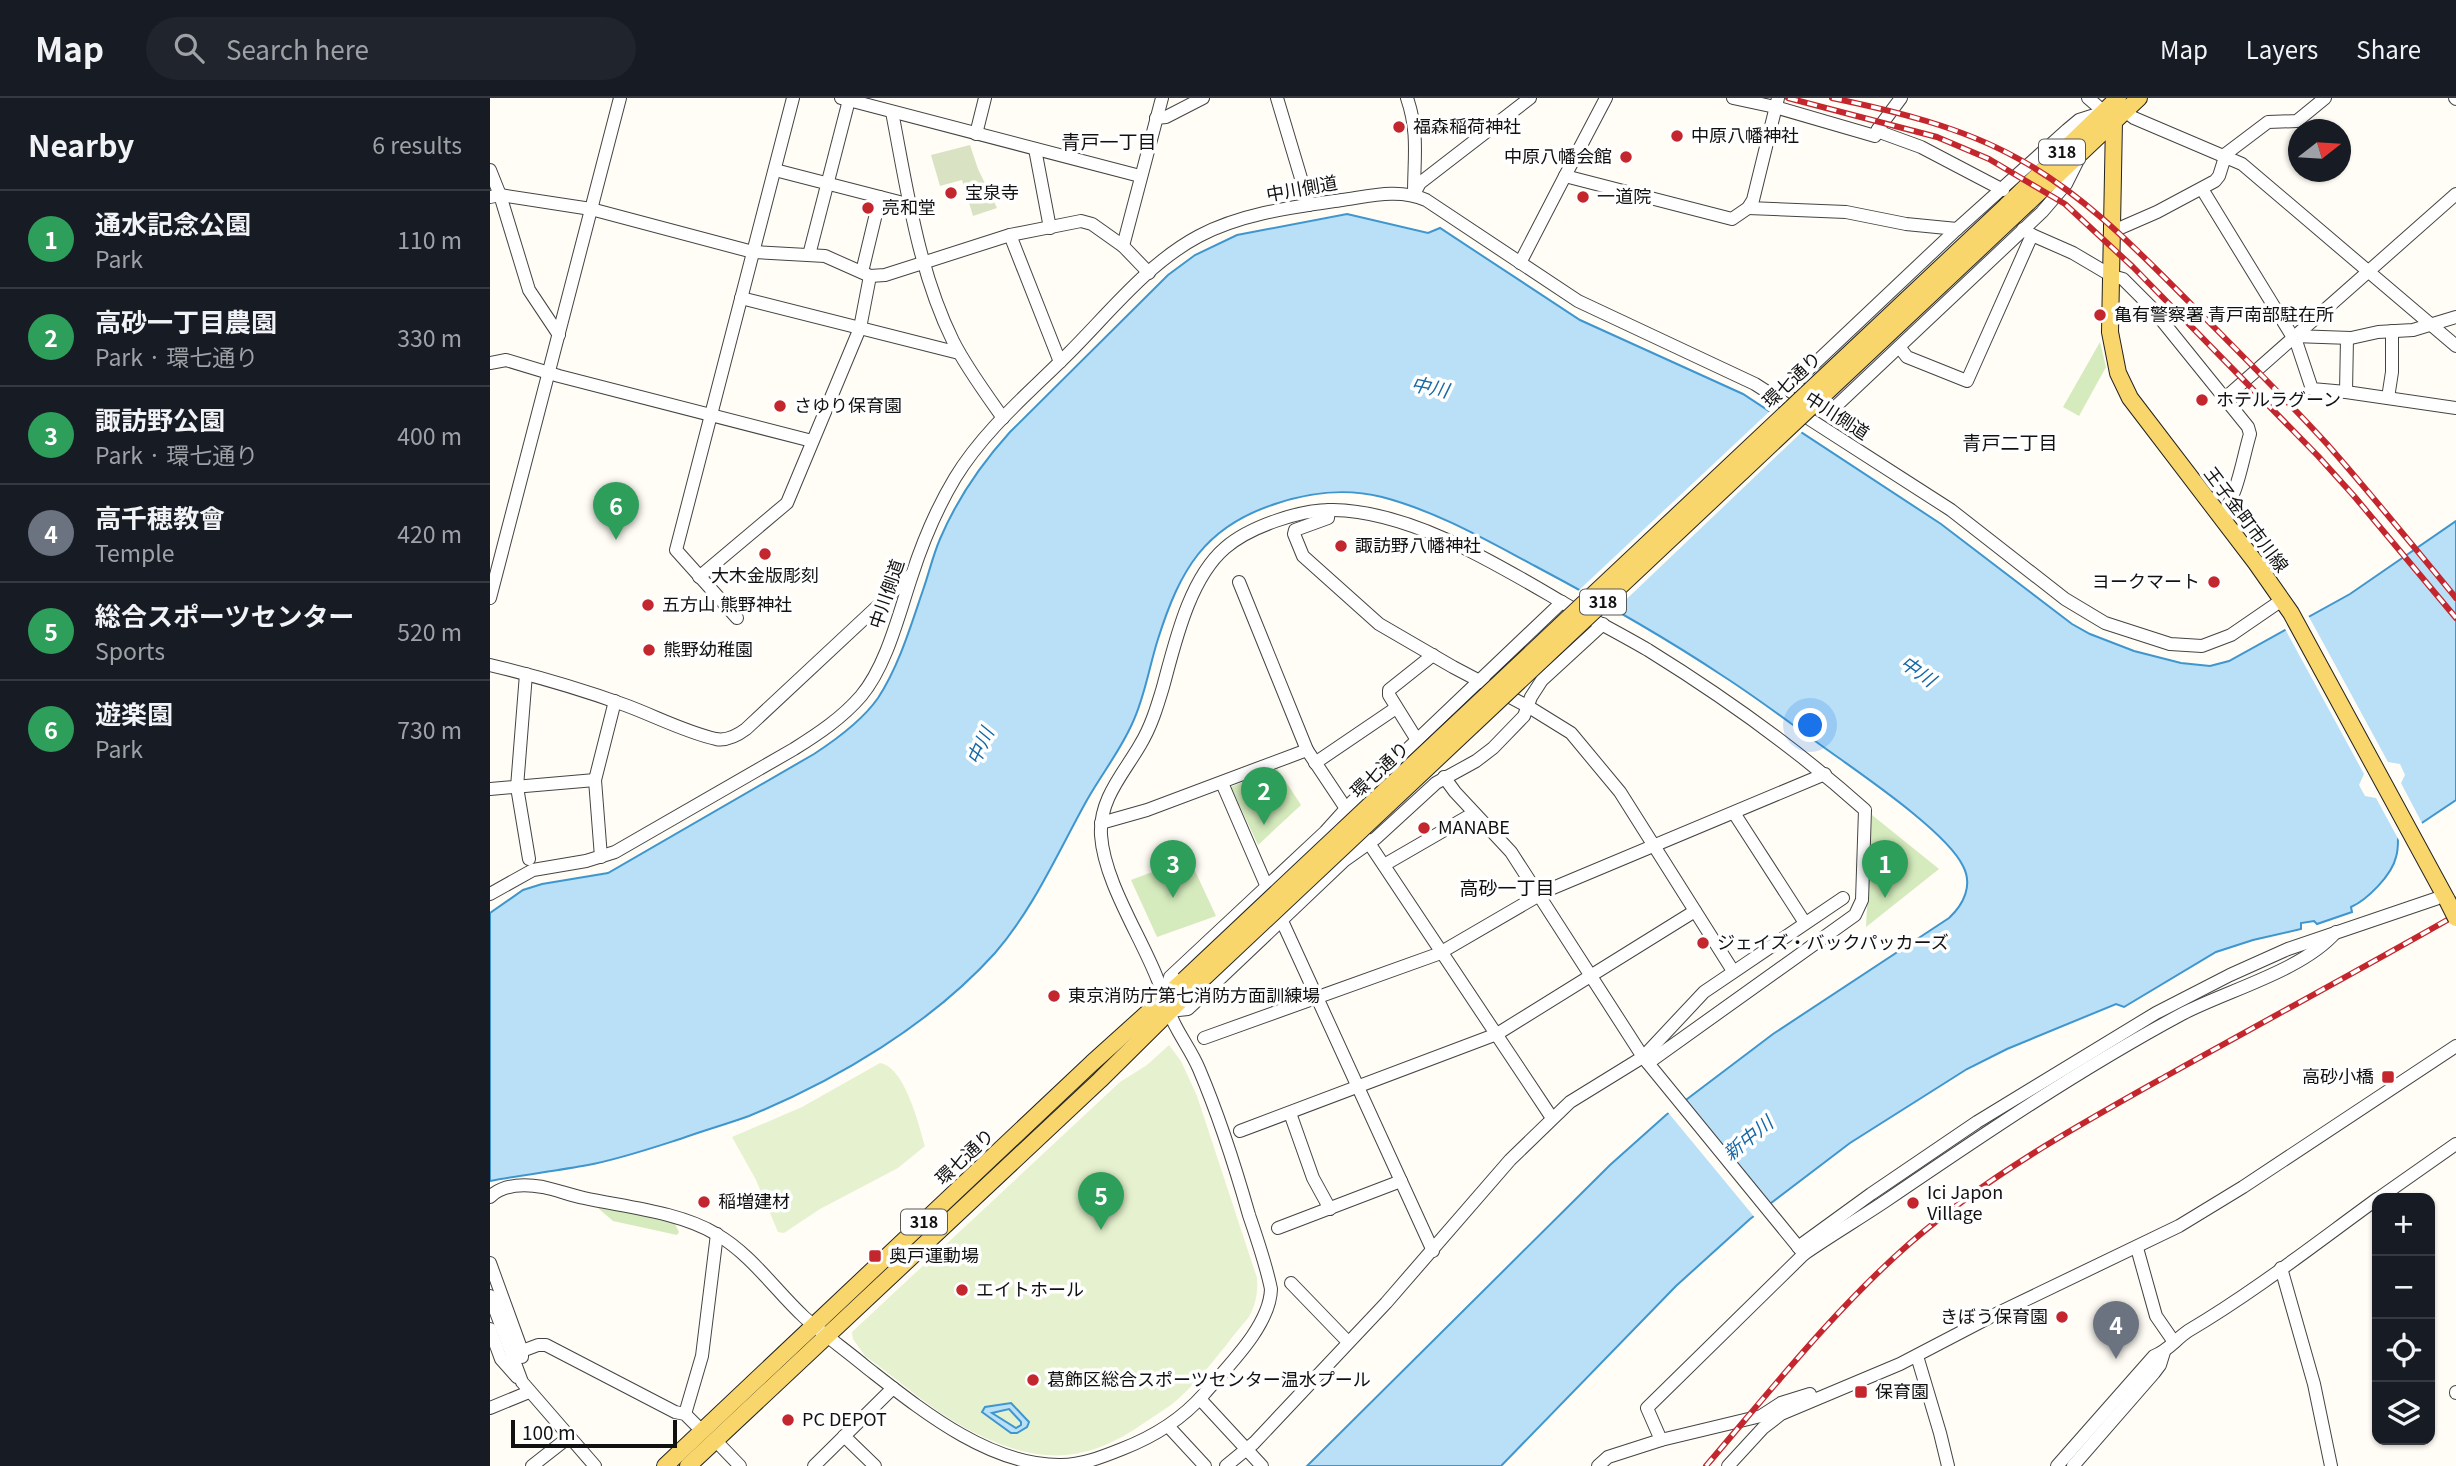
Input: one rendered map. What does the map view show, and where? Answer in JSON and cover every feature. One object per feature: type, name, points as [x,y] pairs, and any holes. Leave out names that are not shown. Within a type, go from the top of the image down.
[{"type":"main road","name":"環七通り","points":[[2019,222],[2115,107],[2138,98]]},
{"type":"main road","name":"環七通り","points":[[664,1466],[709,1436],[821,1331],[1100,1080],[1188,984],[2019,222],[2082,152],[2115,107]]},
{"type":"main road","name":"王子金町市川線","points":[[2115,107],[2110,332],[2113,355],[2123,386],[2155,433],[2287,606],[2456,918]]},
{"type":"main road","name":"環七通り","points":[[688,1466],[709,1436]]},
{"type":"street","points":[[490,598],[620,98]]},
{"type":"street","points":[[737,618],[676,550],[793,98]]},
{"type":"street","points":[[976,134],[985,98]]},
{"type":"street","points":[[1124,246],[1162,98]]},
{"type":"street","points":[[1156,118],[1166,117],[1203,98]]},
{"type":"street","points":[[1277,98],[1309,205]]},
{"type":"street","points":[[1407,98],[1415,132],[1414,194]]},
{"type":"street","points":[[1414,194],[1420,183],[1530,98]]},
{"type":"street","points":[[1520,263],[1606,98]]},
{"type":"street","points":[[1732,98],[1776,103],[1875,136],[1900,99]]},
{"type":"street","points":[[2088,98],[2115,107],[2242,164],[2456,346]]},
{"type":"street","points":[[2111,232],[2203,189],[2219,176],[2224,156],[2268,122],[2297,121],[2325,98]]},
{"type":"street","points":[[809,255],[829,184],[845,99],[1140,176]]},
{"type":"street","points":[[1565,176],[1732,219],[1748,208],[1753,200],[1776,103]]},
{"type":"street","points":[[2019,222],[1900,348],[1833,409],[1793,384],[1957,229],[2078,120],[2115,107]]},
{"type":"street","points":[[892,112],[923,263],[938,307],[959,353],[1003,418]]},
{"type":"street","points":[[1877,130],[1921,148],[2003,190]]},
{"type":"street","points":[[1035,149],[1050,228]]},
{"type":"street","points":[[490,170],[495,196],[528,290],[559,335]]},
{"type":"street","points":[[775,170],[911,205]]},
{"type":"street","points":[[2203,189],[2293,336],[2312,389],[2456,408]]},
{"type":"street","name":"中川側道","points":[[490,894],[533,870],[615,852],[794,749],[823,731],[845,712],[863,695],[874,675],[889,643],[934,516],[956,476],[981,441],[1149,272],[1201,235],[1269,211],[1387,194],[1414,194],[1591,308],[1755,384],[1951,510],[2066,599],[2105,623],[2170,644],[2202,646],[2231,635],[2287,606]]},
{"type":"street","points":[[2224,399],[2456,194]]},
{"type":"street","points":[[495,196],[591,209],[753,252],[825,256],[866,274],[885,275],[1010,236],[1081,221],[1092,224],[1124,246],[1149,272]]},
{"type":"street","points":[[699,577],[787,503],[860,328],[866,274],[880,197]]},
{"type":"street","points":[[1748,208],[1846,212],[1906,224],[1957,229]]},
{"type":"street","points":[[2019,222],[2112,276],[2123,279],[2151,307],[2248,427],[2250,434],[2229,506],[2221,517]]},
{"type":"street","points":[[1900,348],[1908,357],[1967,381],[2019,222]]},
{"type":"street","points":[[1010,236],[1060,362]]},
{"type":"street","points":[[741,298],[959,353]]},
{"type":"street","points":[[2293,336],[2347,338],[2413,330],[2456,317]]},
{"type":"street","points":[[2388,398],[2392,372],[2392,331]]},
{"type":"street","points":[[2346,392],[2347,338]]},
{"type":"street","points":[[490,363],[506,360],[812,441]]},
{"type":"street","points":[[1329,510],[1328,518],[1295,530],[1294,534],[1303,556],[1379,624],[1571,733],[1620,792],[1733,971]]},
{"type":"street","points":[[490,1197],[500,1189],[528,1185],[543,1187],[701,1226],[717,1234],[746,1257],[821,1331],[923,1411],[970,1438],[1013,1458],[1040,1465],[1070,1465],[1128,1447],[1168,1426],[1200,1399],[1262,1322],[1269,1306],[1271,1289],[1240,1183],[1206,1086],[1167,1004],[1107,862],[1101,841],[1101,823],[1107,799],[1140,746],[1154,716],[1175,640],[1197,588],[1215,558],[1236,540],[1263,526],[1291,517],[1329,510],[1377,516],[1433,535],[1496,565],[1646,649],[1772,733],[1825,774],[1865,810],[1863,887],[1859,910],[1852,918],[1648,1062],[1570,1102],[1510,1160],[1433,1251],[1247,1450],[1226,1466]]},
{"type":"street","points":[[490,665],[615,701],[695,732],[719,739],[731,738],[747,729],[912,574]]},
{"type":"street","points":[[1239,582],[1307,750],[1552,1118]]},
{"type":"street","points":[[1167,1004],[1170,977],[1325,832],[1345,809],[1562,602]]},
{"type":"street","points":[[1167,1004],[1188,1010],[1345,860],[1368,844],[1444,777],[1476,761],[1493,748],[1524,716],[1531,697],[1542,680],[1603,624]]},
{"type":"street","points":[[1417,740],[1396,708],[1389,691],[1433,655]]},
{"type":"street","points":[[526,674],[517,787],[529,859]]},
{"type":"street","points":[[601,857],[595,780],[615,701]]},
{"type":"street","points":[[1315,763],[1396,708]]},
{"type":"street","points":[[1101,823],[1147,810],[1307,750]]},
{"type":"street","points":[[1204,1038],[1441,952],[1539,895],[1825,774]]},
{"type":"street","points":[[1444,777],[1511,852],[1648,1062],[1799,1247]]},
{"type":"street","points":[[490,789],[595,780]]},
{"type":"street","points":[[1222,783],[1267,887]]},
{"type":"street","points":[[1384,865],[1474,813]]},
{"type":"street","points":[[1734,813],[1805,923]]},
{"type":"street","points":[[1661,1440],[1647,1408],[1799,1247],[1871,1194],[1977,1122],[2156,1013],[2247,967],[2336,932],[2444,895]]},
{"type":"street","points":[[1648,1062],[1704,992],[1843,898]]},
{"type":"street","points":[[1240,1131],[1497,1034],[1695,911]]},
{"type":"street","points":[[1282,921],[1433,1251]]},
{"type":"street","points":[[1728,1466],[1754,1437],[1780,1414],[1916,1356],[1992,1316],[2137,1248],[2205,1211],[2456,1046]]},
{"type":"street","points":[[1290,1113],[1314,1178],[1329,1209]]},
{"type":"street","points":[[2387,1193],[2456,1144]]},
{"type":"street","points":[[1278,1228],[1401,1181]]},
{"type":"street","points":[[2057,1466],[2148,1361],[2372,1203]]},
{"type":"street","points":[[685,1413],[702,1356],[717,1234]]},
{"type":"street","points":[[2137,1248],[2156,1316],[2174,1342]]},
{"type":"street","points":[[490,1263],[522,1351],[526,1387]]},
{"type":"street","points":[[2281,1268],[2314,1384],[2331,1466]]},
{"type":"street","points":[[1292,1283],[1348,1342]]},
{"type":"street","points":[[490,1296],[526,1387]]},
{"type":"street","points":[[490,1329],[501,1359],[595,1466]]},
{"type":"street","points":[[522,1351],[546,1345],[675,1412],[685,1413],[740,1466]]},
{"type":"street","points":[[2073,1466],[2154,1373],[2164,1352]]},
{"type":"street","points":[[1916,1356],[1937,1420],[1948,1466]]},
{"type":"street","points":[[490,1408],[526,1387]]},
{"type":"street","points":[[1598,1466],[1608,1457],[1661,1440],[1761,1416],[1790,1399],[1845,1387]]},
{"type":"street","points":[[814,1466],[893,1388]]},
{"type":"street","points":[[1200,1399],[1260,1464]]},
{"type":"street","points":[[1168,1426],[1205,1466]]},
{"type":"street","points":[[844,1436],[875,1466]]},
{"type":"street","points":[[532,1466],[569,1437]]},
{"type":"green space","points":[[970,145],[978,169],[997,208],[973,216],[962,180],[940,186],[931,155]]},
{"type":"green space","points":[[2100,342],[2106,367],[2079,416],[2063,407]]},
{"type":"green space","points":[[1277,768],[1301,805],[1258,845],[1231,787]]},
{"type":"green space","points":[[1872,815],[1939,869],[1866,927]]},
{"type":"green space","points":[[1189,858],[1216,916],[1157,937],[1131,880]]},
{"type":"green space","points":[[1169,1045],[1181,1061],[1197,1096],[1257,1278],[1256,1298],[1249,1317],[1192,1385],[1171,1405],[1122,1437],[1100,1447],[1079,1453],[1037,1454],[993,1441],[969,1430],[929,1405],[865,1356],[853,1339],[852,1332],[1120,1082],[1147,1065]]},
{"type":"green space","points":[[880,1063],[889,1067],[904,1085],[925,1146],[898,1168],[820,1209],[784,1233],[778,1232],[756,1180],[732,1137],[802,1107]]},
{"type":"green space","points":[[598,1205],[675,1224],[679,1232],[677,1235],[613,1221]]},
{"type":"water","points":[[1347,214],[1428,233],[1440,228],[1580,320],[1743,394],[1941,524],[2072,624],[2134,651],[2181,663],[2210,666],[2229,661],[2350,594],[2456,521],[2456,800],[2398,839],[2397,855],[2390,871],[2371,893],[2351,907],[2352,912],[2317,924],[2314,921],[2301,923],[2301,929],[2216,952],[2124,1007],[2116,1004],[2007,1049],[1967,1069],[1850,1143],[1750,1219],[1676,1286],[1501,1466],[1307,1466],[1610,1165],[1666,1115],[1773,1034],[1949,918],[1963,900],[1967,880],[1963,866],[1954,853],[1906,807],[1752,695],[1630,619],[1479,536],[1422,510],[1368,494],[1328,493],[1302,497],[1250,514],[1230,525],[1198,554],[1186,572],[1166,614],[1140,703],[1122,744],[1087,800],[1045,879],[1009,936],[970,979],[942,1003],[881,1048],[849,1067],[749,1116],[612,1160],[490,1181],[490,913],[523,890],[542,884],[608,873],[814,754],[849,729],[872,706],[892,673],[938,545],[954,510],[980,469],[1010,432],[1168,275],[1195,255],[1237,235]]},
{"type":"water","points":[[1011,1403],[1029,1422],[1027,1427],[1017,1433],[1011,1433],[982,1412],[985,1407]],"holes":[[[1009,1409],[1021,1422],[1016,1428],[992,1413]]]},
{"type":"pier","points":[[1772,409],[1804,430],[1613,612],[1577,592]]},
{"type":"pier","points":[[2308,615],[2388,762],[2400,764],[2405,775],[2401,783],[2423,825],[2401,844],[2376,798],[2365,796],[2359,785],[2364,774],[2284,627]]},
{"type":"pier","points":[[1683,1097],[1772,1206],[1756,1219],[1666,1110]]},
{"type":"railway","points":[[1788,98],[1937,137],[1989,159],[2065,204],[2133,267],[2318,456],[2456,618]]},
{"type":"railway","points":[[1832,98],[1903,115],[1973,137],[2017,158],[2088,206],[2151,264],[2327,444],[2456,598]]},
{"type":"railway","points":[[1706,1466],[1804,1351],[1881,1269],[1970,1196],[2002,1173],[2102,1112],[2456,915]]},
{"type":"place","name":"福森稲荷神社","points":[[1399,127]]},
{"type":"place","name":"中原八幡神社","points":[[1677,136]]},
{"type":"place","name":"中原八幡会館","points":[[1626,157]]},
{"type":"place","name":"宝泉寺","points":[[951,193]]},
{"type":"place","name":"一道院","points":[[1583,197]]},
{"type":"place","name":"亮和堂","points":[[868,208]]},
{"type":"place","name":"亀有警察署 青戸南部駐在所","points":[[2100,315]]},
{"type":"place","name":"ホテルラグーン","points":[[2202,400]]},
{"type":"place","name":"さゆり保育園","points":[[780,406]]},
{"type":"place","name":"遊楽園","points":[[616,540]]},
{"type":"place","name":"諏訪野八幡神社","points":[[1341,546]]},
{"type":"place","name":"大木金版彫刻","points":[[765,554]]},
{"type":"place","name":"ヨークマート","points":[[2214,582]]},
{"type":"place","name":"五方山 熊野神社","points":[[648,605]]},
{"type":"place","name":"熊野幼稚園","points":[[649,650]]},
{"type":"place","name":"高砂一丁目農園","points":[[1264,825]]},
{"type":"place","name":"MANABE","points":[[1424,828]]},
{"type":"place","name":"諏訪野公園","points":[[1173,898]]},
{"type":"place","name":"通水記念公園","points":[[1885,898]]},
{"type":"place","name":"ジェイズ・バックパッカーズ","points":[[1703,943]]},
{"type":"place","name":"東京消防庁第七消防方面訓練場","points":[[1054,996]]},
{"type":"place","name":"高砂小橋","points":[[2388,1077]]},
{"type":"place","name":"稲増建材","points":[[704,1202]]},
{"type":"place","name":"Ici Japon Village","points":[[1913,1203]]},
{"type":"place","name":"総合スポーツセンター","points":[[1101,1230]]},
{"type":"place","name":"奥戸運動場","points":[[875,1256]]},
{"type":"place","name":"エイトホール","points":[[962,1290]]},
{"type":"place","name":"きぼう保育園","points":[[2062,1317]]},
{"type":"place","name":"高千穂教會","points":[[2116,1359]]},
{"type":"place","name":"葛飾区総合スポーツセンター温水プール","points":[[1033,1380]]},
{"type":"place","name":"保育園","points":[[1861,1392]]},
{"type":"place","name":"PC DEPOT","points":[[788,1420]]},
{"type":"district","name":"青戸一丁目","points":[[1109,142]]},
{"type":"district","name":"青戸二丁目","points":[[2010,443]]},
{"type":"district","name":"高砂一丁目","points":[[1507,888]]},
{"type":"water label","name":"中川","points":[[1430,387]]},
{"type":"water label","name":"中川","points":[[1918,671]]},
{"type":"water label","name":"中川","points":[[980,746]]},
{"type":"water label","name":"新中川","points":[[1748,1138]]}]
